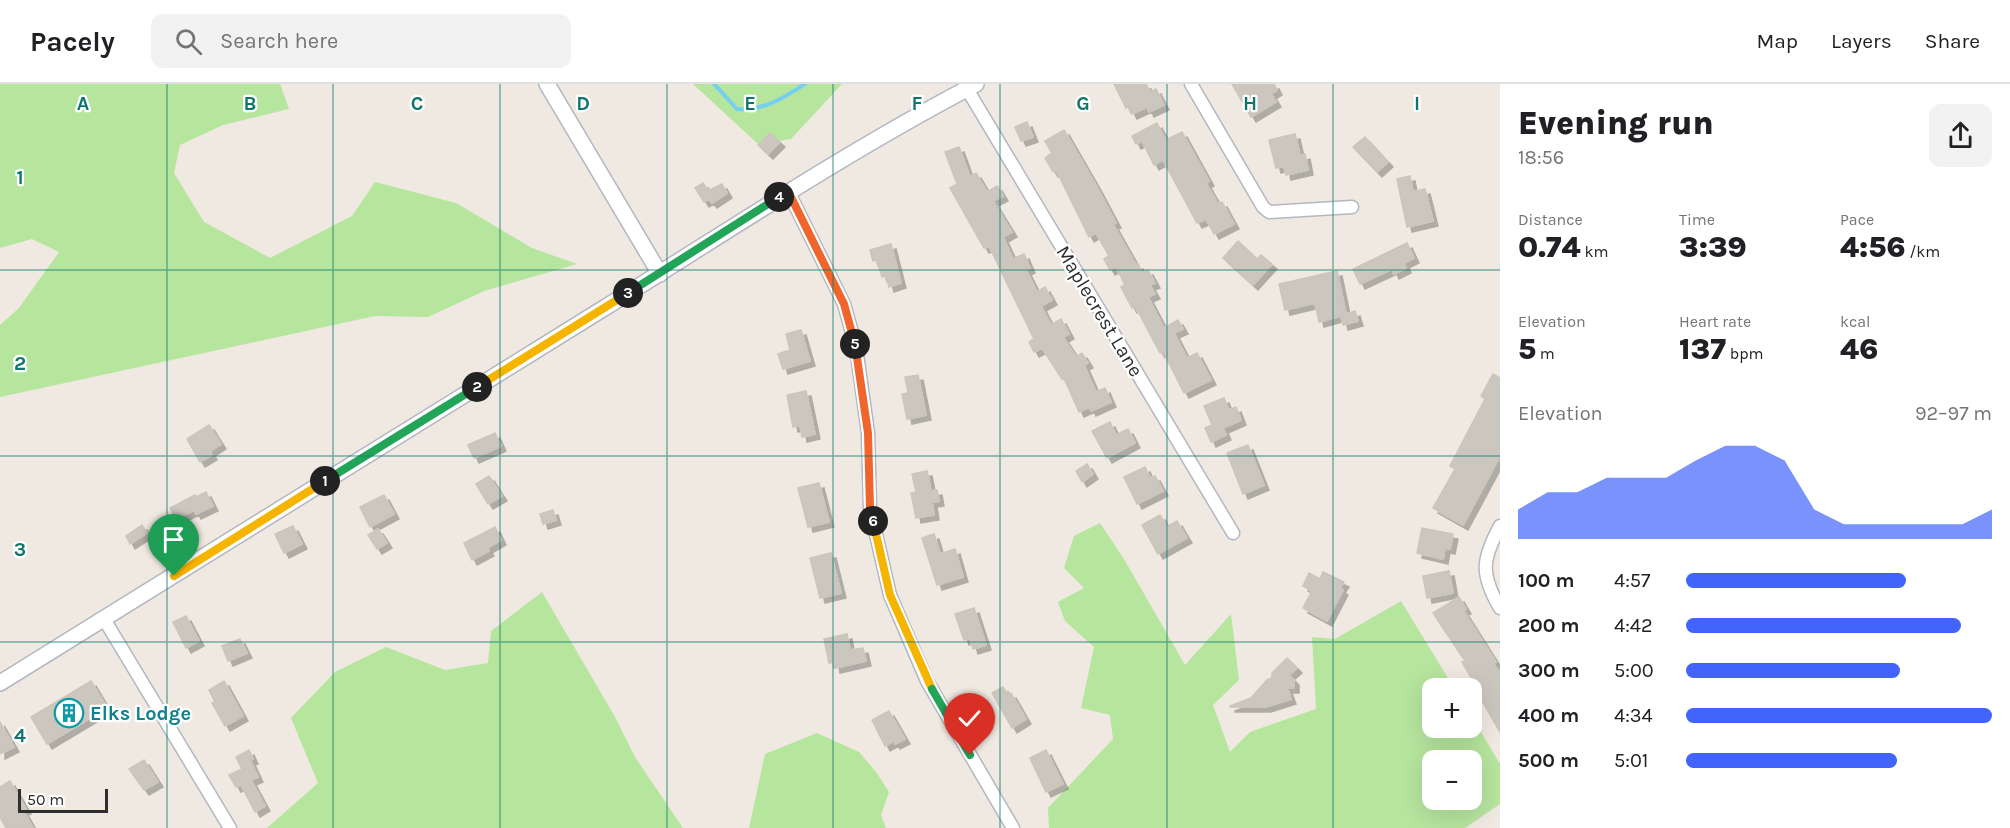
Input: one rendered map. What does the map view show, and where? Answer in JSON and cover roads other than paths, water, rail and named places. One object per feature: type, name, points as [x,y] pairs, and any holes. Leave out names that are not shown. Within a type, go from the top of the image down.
[{"type":"street","points":[[547,84],[660,274]]},
{"type":"street","points":[[1191,84],[1263,207],[1269,212],[1352,207]]},
{"type":"street","points":[[0,683],[660,274],[788,191],[972,86]]},
{"type":"street","name":"Maplecrest Lane","points":[[972,86],[1233,533]]},
{"type":"street","points":[[788,191],[844,304],[856,347],[868,433],[870,508],[890,595],[927,681],[1013,828]]},
{"type":"street","points":[[1500,526],[1489,547],[1485,563],[1489,588],[1500,608]]},
{"type":"street","points":[[104,619],[230,828]]},
{"type":"waterway","points":[[714,84],[737,109],[765,106],[805,84]]},
{"type":"place","name":"Elks Lodge","points":[[69,713]]}]
